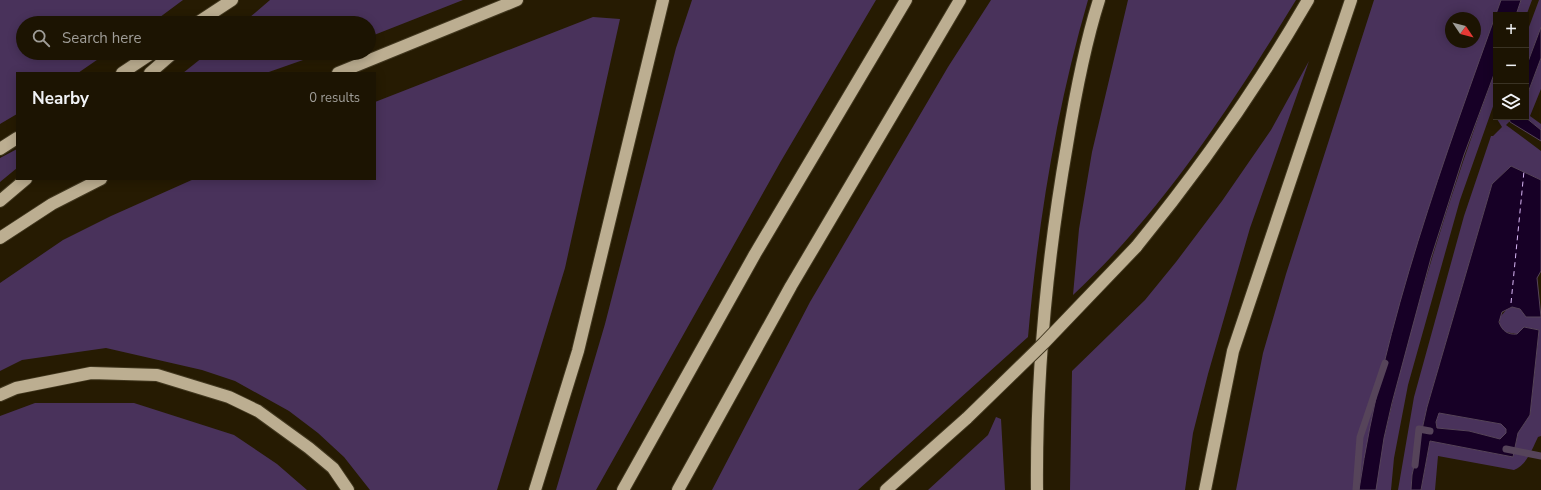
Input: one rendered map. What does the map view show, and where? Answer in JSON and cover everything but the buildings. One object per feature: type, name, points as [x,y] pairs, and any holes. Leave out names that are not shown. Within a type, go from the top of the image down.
[{"type":"highway","points":[[208,16],[233,0]]},
{"type":"highway","points":[[216,16],[233,0]]},
{"type":"highway","points":[[376,58],[517,0]]},
{"type":"highway","points":[[535,490],[578,351],[663,0]]},
{"type":"highway","points":[[623,490],[755,254],[906,0]]},
{"type":"highway","points":[[678,490],[792,286],[960,0]]},
{"type":"highway","points":[[1037,490],[1036,434],[1045,288],[1056,205],[1072,116],[1098,0]]},
{"type":"highway","points":[[886,490],[967,418],[1044,343],[1136,247],[1176,199],[1226,132],[1277,54],[1308,0]]},
{"type":"highway","points":[[1205,490],[1233,351],[1351,0]]},
{"type":"highway","points":[[124,72],[142,60]]},
{"type":"highway","points":[[151,72],[165,60]]},
{"type":"highway","points":[[340,72],[370,60]]},
{"type":"highway","points":[[0,149],[16,139]]},
{"type":"highway","points":[[0,201],[25,180]]},
{"type":"highway","points":[[0,238],[52,204],[99,180]]},
{"type":"highway","points":[[0,395],[16,388],[91,374],[157,375],[228,397],[258,411],[309,448],[332,468],[348,490]]},
{"type":"shaded area","points":[[0,0],[183,0],[161,16],[16,16],[16,60],[97,60],[79,72],[16,72],[16,115],[0,124]]},
{"type":"shaded area","points":[[270,0],[463,0],[376,34],[376,16],[251,16]]},
{"type":"shaded area","points":[[692,0],[876,0],[781,161],[596,490],[556,490],[605,324],[676,48]]},
{"type":"shaded area","points":[[991,0],[1088,0],[1067,83],[1050,167],[1037,252],[1028,337],[858,490],[712,490],[810,302],[948,67]]},
{"type":"shaded area","points":[[1128,0],[1296,0],[1247,79],[1194,155],[1137,228],[1073,295],[1079,229],[1092,152]]},
{"type":"shaded area","points":[[1374,0],[1501,0],[1497,12],[1493,12],[1493,23],[1424,224],[1375,420],[1384,438],[1420,298],[1448,206],[1493,77],[1493,106],[1460,200],[1408,385],[1394,458],[1391,490],[1236,490],[1263,353],[1286,274]]},
{"type":"shaded area","points":[[1501,0],[1521,0],[1517,12],[1497,12]]},
{"type":"shaded area","points":[[1521,0],[1532,0],[1528,12],[1517,12]]},
{"type":"shaded area","points":[[1539,0],[1541,0],[1541,27],[1529,59],[1529,48],[1529,27]]},
{"type":"shaded area","points":[[593,17],[620,19],[565,268],[497,490],[370,490],[344,457],[318,433],[289,411],[235,381],[202,370],[106,348],[22,360],[0,371],[0,283],[63,240],[111,216],[192,180],[376,180],[376,102]]},
{"type":"shaded area","points":[[1493,22],[1493,77],[1464,155],[1431,258],[1392,403],[1384,438],[1376,490],[1359,490],[1370,427],[1384,364],[1400,303],[1418,241],[1458,120]]},
{"type":"shaded area","points":[[1541,27],[1541,58],[1529,90],[1529,59]]},
{"type":"shaded area","points":[[1541,58],[1541,89],[1530,116],[1541,124],[1541,130],[1529,120],[1529,90]]},
{"type":"shaded area","points":[[199,60],[303,60],[269,72],[184,72]]},
{"type":"shaded area","points":[[1309,61],[1250,228],[1208,374],[1193,433],[1185,490],[1070,490],[1072,371],[1145,300],[1176,262],[1222,201],[1271,130]]},
{"type":"shaded area","points":[[1498,120],[1510,120],[1506,125],[1541,151],[1541,180],[1511,166],[1492,184],[1427,407],[1412,475],[1411,490],[1398,490],[1414,397],[1464,216],[1491,136],[1493,136],[1502,127]]},
{"type":"shaded area","points":[[1510,120],[1529,120],[1541,130],[1541,141],[1510,122]]},
{"type":"shaded area","points":[[16,150],[16,169],[0,182],[0,158]]},
{"type":"shaded area","points":[[1511,166],[1541,180],[1541,271],[1537,278],[1541,317],[1526,317],[1520,309],[1512,307],[1502,312],[1499,322],[1504,330],[1511,334],[1517,334],[1524,327],[1539,330],[1530,415],[1518,433],[1513,457],[1430,441],[1421,490],[1411,490],[1412,475],[1427,407],[1492,184]],"holes":[[[1439,413],[1501,424],[1506,429],[1506,433],[1500,439],[1469,431],[1437,428],[1436,422]]]},
{"type":"shaded area","points":[[1512,307],[1520,309],[1533,316],[1541,317],[1541,436],[1538,437],[1526,461],[1519,468],[1514,470],[1438,456],[1435,490],[1421,490],[1430,441],[1513,457],[1518,433],[1530,415],[1539,330],[1524,327],[1517,334],[1505,332],[1500,326],[1500,317],[1507,309]]},
{"type":"shaded area","points":[[35,403],[134,403],[234,435],[277,464],[307,490],[0,490],[0,416]]},
{"type":"shaded area","points":[[1439,413],[1501,424],[1506,429],[1506,433],[1500,439],[1469,431],[1437,428],[1436,422]]},
{"type":"shaded area","points":[[996,417],[1001,419],[1005,490],[928,490],[988,435]]},
{"type":"waterway","points":[[1356,490],[1360,437],[1385,363]]},
{"type":"waterway","points":[[1415,465],[1419,429],[1430,431]]},
{"type":"waterway","points":[[1506,449],[1541,456]]},
{"type":"ferry route","points":[[1511,303],[1524,171]]}]
